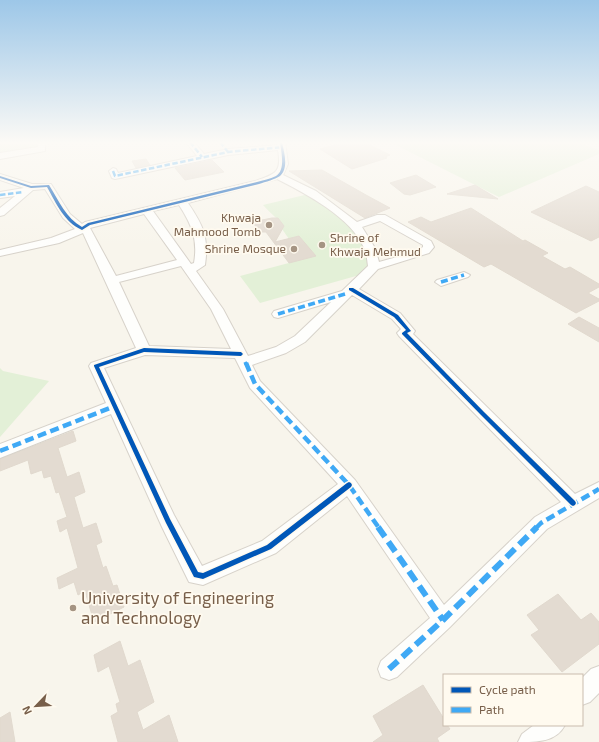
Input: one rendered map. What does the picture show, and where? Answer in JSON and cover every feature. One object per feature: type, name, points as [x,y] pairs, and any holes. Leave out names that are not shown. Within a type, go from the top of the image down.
[{"type":"street","points":[[0,253],[49,242],[76,233],[89,224],[258,184],[276,177]]},
{"type":"street","points":[[279,177],[314,193],[356,226],[370,248],[374,268]]},
{"type":"street","points":[[1,179],[27,189]]},
{"type":"street","points":[[0,194],[48,186],[63,212],[77,226],[89,233],[144,350]]},
{"type":"street","points":[[0,212],[27,189]]},
{"type":"street","points":[[112,280],[185,266],[199,265],[202,253],[200,228],[182,202]]},
{"type":"street","points":[[147,210],[185,266],[217,309],[255,384],[268,401],[349,485],[443,620]]},
{"type":"street","points":[[349,485],[269,546],[199,577],[168,521],[96,366],[144,350],[243,358],[281,350],[300,339],[316,326],[348,292],[374,268],[419,254],[429,247],[427,243],[381,217],[356,226]]},
{"type":"street","points":[[441,282],[464,275]]},
{"type":"street","points":[[278,314],[348,292],[396,316],[409,330],[404,333],[573,503]]},
{"type":"street","points":[[0,450],[115,406]]},
{"type":"street","points":[[389,669],[443,620],[541,523],[599,489]]},
{"type":"street","points":[[583,693],[599,677]]},
{"type":"street","points":[[530,742],[552,726]]},
{"type":"green space","points":[[459,177],[546,177],[499,197]]},
{"type":"green space","name":"Shrine of Khwaja Mehmud","points":[[313,193],[355,224],[374,267],[361,281],[356,276],[260,303],[240,276],[315,256],[289,239],[282,229],[284,226],[263,205]]},
{"type":"green space","points":[[0,368],[3,371],[49,381],[0,437]]},
{"type":"building","points":[[182,177],[201,177],[185,180]]},
{"type":"building","points":[[298,177],[334,177],[390,208],[365,218]]},
{"type":"building","points":[[411,177],[419,177],[436,187],[410,195],[404,194],[390,183]]},
{"type":"building","points":[[475,185],[498,199],[447,194]]},
{"type":"building","points":[[586,186],[599,192],[599,237],[591,241],[531,212]]},
{"type":"building","points":[[471,208],[523,241],[525,240],[548,253],[542,256],[565,269],[570,267],[599,284],[599,287],[588,293],[599,299],[599,301],[576,313],[491,264],[484,267],[408,222],[421,217],[431,222]]},
{"type":"building","name":"Shrine Mosque","points":[[278,218],[284,226],[275,242],[299,236],[316,256],[289,263],[266,232],[261,232],[252,222]]},
{"type":"building","points":[[579,317],[599,328],[599,342],[568,324]]},
{"type":"building","points":[[73,431],[76,441],[58,448],[67,477],[79,472],[85,492],[74,497],[83,528],[96,523],[102,542],[96,545],[103,568],[106,566],[113,586],[117,585],[124,607],[94,622],[85,591],[78,595],[74,582],[59,589],[57,578],[78,568],[67,528],[60,532],[57,521],[67,517],[59,492],[56,493],[51,476],[44,478],[42,470],[31,474],[28,460],[0,471],[0,459]]},
{"type":"building","points":[[558,594],[581,620],[591,613],[599,622],[599,644],[562,672],[531,635],[539,630],[527,615]]},
{"type":"building","points":[[120,641],[128,666],[140,660],[154,702],[137,712],[143,730],[169,715],[178,742],[118,742],[111,716],[118,712],[116,704],[120,702],[109,666],[98,672],[94,655]]},
{"type":"building","points":[[423,685],[443,717],[443,726],[448,726],[450,729],[437,738],[439,742],[373,742],[383,735],[373,716]]},
{"type":"building","points":[[10,712],[15,742],[0,742],[0,718]]},
{"type":"marked path","points":[[0,195],[23,192]]},
{"type":"marked path","points":[[441,282],[464,275]]},
{"type":"marked path","points":[[278,314],[345,294]]},
{"type":"marked path","points":[[245,362],[255,384],[269,401],[349,485],[443,620]]},
{"type":"marked path","points":[[0,451],[115,406]]},
{"type":"marked path","points":[[389,669],[443,620],[541,523],[599,489]]},
{"type":"cycle path","points":[[0,177],[31,187],[48,186],[66,216],[82,229],[89,224],[258,183],[276,177]]},
{"type":"cycle path","points":[[351,289],[396,316],[409,331],[404,333],[573,503]]},
{"type":"cycle path","points":[[241,354],[144,350],[96,366],[168,521],[196,575],[203,576],[269,547],[349,485]]},
{"type":"place","name":"Khwaja Mahmood Tomb","points":[[269,225]]},
{"type":"place","name":"Shrine of Khwaja Mehmud","points":[[322,245]]},
{"type":"place","name":"Shrine Mosque","points":[[294,249]]},
{"type":"place","name":"University of Engineering and Technology","points":[[73,608]]}]
